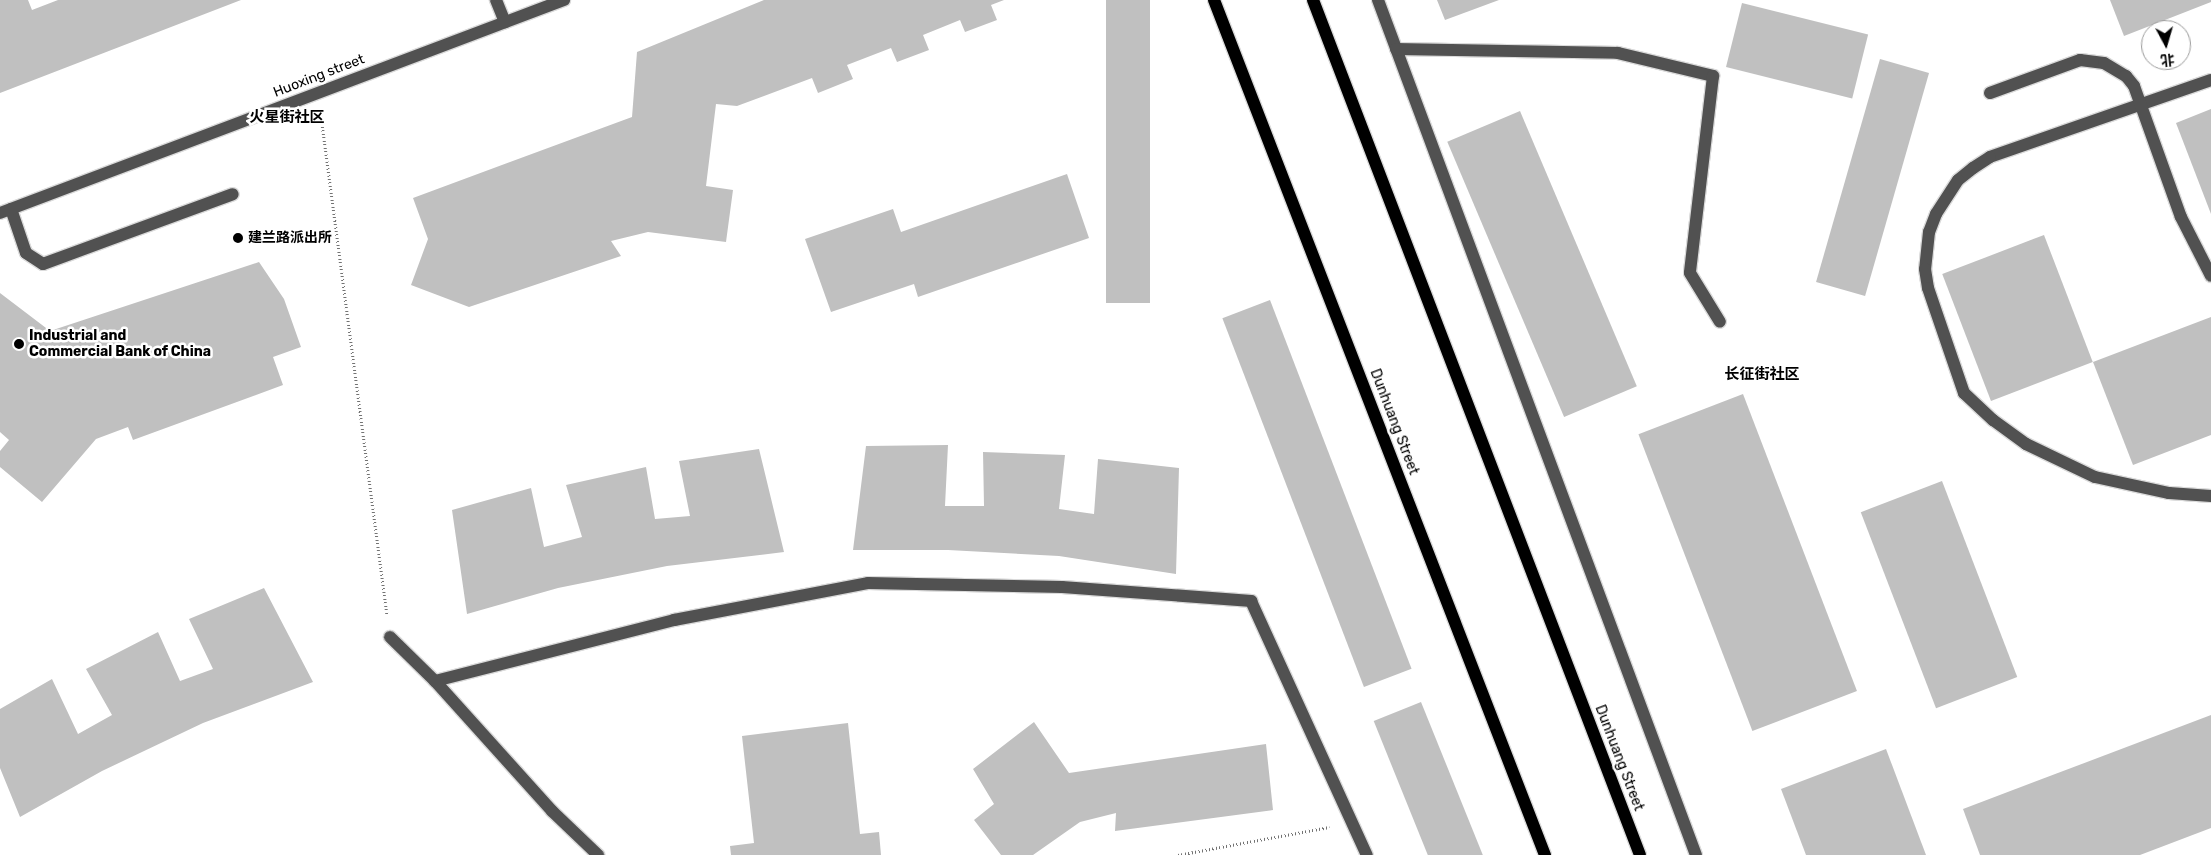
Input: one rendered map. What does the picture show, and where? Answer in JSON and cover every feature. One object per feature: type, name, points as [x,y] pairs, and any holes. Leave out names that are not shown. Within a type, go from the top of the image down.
[{"type":"main road","name":"Dunhuang Street","points":[[1214,0],[1545,855]]},
{"type":"main road","name":"Dunhuang Street","points":[[1313,0],[1640,855]]},
{"type":"street","points":[[496,0],[505,22]]},
{"type":"street","name":"Huoxing street","points":[[5,211],[564,0]]},
{"type":"street","points":[[1378,0],[1696,855]]},
{"type":"street","points":[[1396,49],[1618,53],[1713,76],[1690,273],[1720,322]]},
{"type":"street","points":[[1990,93],[2080,60],[2104,63],[2126,76],[2134,86],[2181,217],[2211,276]]},
{"type":"street","points":[[2211,80],[1990,157],[1973,168],[1945,196],[1936,214],[1926,250],[1928,288],[1964,393],[1994,420],[2026,444],[2094,477],[2169,494],[2211,496]]},
{"type":"street","points":[[5,211],[26,253],[43,264],[233,194]]},
{"type":"street","points":[[435,681],[674,620],[868,583],[1062,587],[1251,601],[1354,822],[1367,855]]},
{"type":"street","points":[[390,637],[435,681],[552,811],[598,855]]},
{"type":"path","points":[[318,93],[390,637]]},
{"type":"path","points":[[1178,855],[1354,822]]},
{"type":"building","points":[[0,0],[28,0],[32,10],[58,0],[241,0],[0,93]]},
{"type":"building","points":[[764,0],[1004,0],[991,5],[997,20],[965,32],[960,20],[923,35],[929,50],[897,62],[891,48],[847,65],[853,79],[818,93],[812,78],[737,106],[716,104],[706,186],[733,190],[726,242],[648,232],[611,241],[621,256],[469,307],[411,285],[428,239],[413,198],[632,117],[637,52]]},
{"type":"building","points":[[1106,0],[1150,0],[1150,303],[1106,303]]},
{"type":"building","points":[[1437,0],[1499,0],[1445,20]]},
{"type":"building","points":[[2110,0],[2211,0],[2211,2],[2165,20],[2141,20],[2141,29],[2124,36]]},
{"type":"building","points":[[1742,3],[1868,34],[1852,98],[1726,67]]},
{"type":"building","points":[[1880,59],[1929,73],[1865,296],[1816,282]]},
{"type":"building","points":[[2211,109],[2211,214],[2176,123]]},
{"type":"building","points":[[1520,111],[1637,386],[1564,417],[1447,142]]},
{"type":"building","points":[[1067,174],[1089,238],[918,297],[914,284],[831,312],[805,239],[893,209],[901,232]]},
{"type":"building","points":[[2044,235],[2093,362],[1991,401],[1942,274]]},
{"type":"building","points":[[259,262],[284,299],[301,347],[273,357],[283,385],[133,440],[128,427],[96,439],[42,502],[0,467],[0,451],[9,440],[0,432],[0,293],[50,331]]},
{"type":"building","points":[[1270,300],[1412,669],[1364,687],[1222,318]]},
{"type":"building","points":[[2211,317],[2211,435],[2133,465],[2093,362]]},
{"type":"building","points":[[1743,394],[1857,691],[1752,731],[1638,434]]},
{"type":"building","points":[[948,445],[945,506],[984,506],[983,452],[1065,455],[1059,509],[1094,514],[1098,459],[1179,468],[1176,574],[1059,556],[948,550],[853,550],[866,446]]},
{"type":"building","points":[[759,449],[784,552],[667,566],[558,588],[467,614],[452,510],[531,488],[544,547],[582,537],[566,485],[646,467],[655,519],[690,516],[679,461]]},
{"type":"building","points":[[1942,481],[2017,677],[1936,708],[1861,512]]},
{"type":"building","points":[[264,588],[313,682],[203,723],[102,771],[20,817],[0,768],[0,709],[52,679],[78,734],[112,715],[86,669],[158,632],[180,681],[213,669],[189,619]]},
{"type":"building","points":[[1421,702],[1483,855],[1428,855],[1374,721]]},
{"type":"building","points":[[2211,715],[2211,828],[2140,855],[1980,855],[1963,809]]},
{"type":"building","points":[[1034,722],[1069,773],[1266,744],[1273,810],[1115,831],[1116,813],[1080,822],[1033,855],[1001,855],[974,820],[994,804],[973,769]]},
{"type":"building","points":[[848,723],[860,834],[879,832],[881,855],[731,855],[730,846],[754,843],[742,736]]},
{"type":"building","points":[[1886,749],[1926,855],[1806,855],[1781,789]]},
{"type":"place","name":"建兰路派出所","points":[[238,238]]},
{"type":"place","name":"Industrial and Commercial Bank of China","points":[[19,344]]},
{"type":"district","name":"火星街社区","points":[[287,118]]},
{"type":"district","name":"长征街社区","points":[[1762,375]]}]
